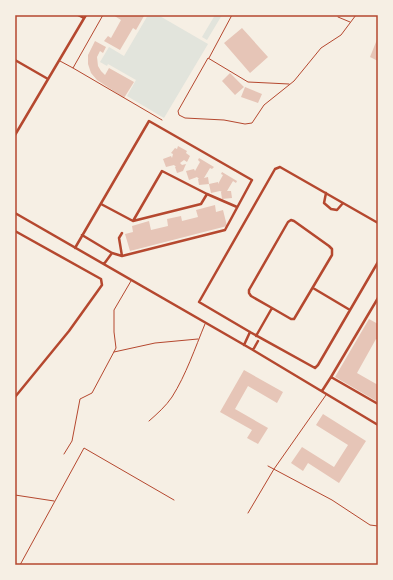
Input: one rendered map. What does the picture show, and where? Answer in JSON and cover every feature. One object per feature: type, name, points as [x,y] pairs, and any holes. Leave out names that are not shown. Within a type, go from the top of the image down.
[{"type":"street","points":[[15,135],[85,16],[78,15]]},
{"type":"street","points":[[15,60],[48,79]]},
{"type":"street","points":[[75,248],[82,235],[148,121],[252,180],[225,230],[122,256],[112,253],[82,235]]},
{"type":"street","points":[[378,223],[280,167],[276,168],[199,300],[200,303],[314,368],[318,365],[378,262]]},
{"type":"street","points":[[133,221],[162,171],[207,194],[237,207]]},
{"type":"street","points":[[326,193],[324,203],[331,209],[337,210],[343,203]]},
{"type":"street","points":[[100,204],[133,221],[201,204],[207,194]]},
{"type":"street","points":[[15,213],[253,350],[378,425]]},
{"type":"street","points":[[291,220],[332,249],[332,255],[294,318],[291,319],[272,308],[251,296],[249,290],[288,222],[291,220]]},
{"type":"street","points":[[15,231],[101,279],[102,283],[69,331],[15,397]]},
{"type":"street","points":[[122,232],[119,238],[122,256]]},
{"type":"street","points":[[104,264],[112,253]]},
{"type":"street","points":[[313,288],[350,310]]},
{"type":"street","points":[[322,391],[378,298]]},
{"type":"street","points":[[258,336],[272,308]]},
{"type":"street","points":[[244,345],[250,332]]},
{"type":"street","points":[[253,350],[258,341]]},
{"type":"street","points":[[331,377],[378,404]]},
{"type":"lane","points":[[73,68],[103,15]]},
{"type":"lane","points":[[232,15],[178,111],[184,118],[224,120],[249,124],[256,119],[264,105],[296,79],[321,48],[341,35],[356,15]]},
{"type":"lane","points":[[338,17],[350,22]]},
{"type":"lane","points":[[208,58],[248,82],[289,84]]},
{"type":"lane","points":[[59,60],[162,120]]},
{"type":"lane","points":[[64,454],[72,441],[80,399],[92,393],[116,348],[114,310],[132,280]]},
{"type":"lane","points":[[149,421],[172,397],[180,383],[206,323]]},
{"type":"lane","points":[[258,336],[258,341]]},
{"type":"lane","points":[[114,352],[155,343],[199,338]]},
{"type":"lane","points":[[248,513],[274,469],[326,394]]},
{"type":"lane","points":[[20,565],[84,448],[174,500]]},
{"type":"lane","points":[[268,466],[332,500],[370,524],[378,526]]},
{"type":"lane","points":[[15,495],[54,501]]},
{"type":"shaded area","points":[[148,15],[158,15],[208,44],[164,118],[127,96],[136,80],[108,64],[107,66],[100,62],[109,47],[124,56]]},
{"type":"shaded area","points":[[215,15],[222,15],[207,40],[202,37]]},
{"type":"building","points":[[113,15],[144,16],[136,30],[133,28],[120,50],[104,41],[108,36],[111,38],[121,20]]},
{"type":"building","points":[[242,28],[268,57],[250,73],[224,43]]},
{"type":"building","points":[[378,37],[378,61],[370,57]]},
{"type":"building","points":[[95,41],[106,47],[103,53],[100,51],[97,57],[98,66],[101,71],[105,75],[109,68],[134,82],[124,98],[97,80],[91,73],[88,64],[88,55]]},
{"type":"building","points":[[230,73],[244,87],[235,95],[222,81]]},
{"type":"building","points":[[245,87],[262,94],[258,103],[241,97]]},
{"type":"building","points":[[178,146],[187,151],[186,153],[190,156],[187,162],[184,160],[180,163],[182,165],[186,164],[183,171],[177,173],[174,165],[166,167],[163,159],[171,156],[172,158],[173,154],[171,153],[175,148],[177,149]]},
{"type":"building","points":[[199,158],[214,167],[212,169],[210,168],[204,178],[208,177],[209,184],[199,185],[199,179],[197,177],[189,180],[186,171],[194,169],[195,171],[200,162],[198,160]]},
{"type":"building","points":[[222,172],[237,181],[236,183],[233,181],[227,191],[231,191],[232,198],[222,199],[222,192],[220,191],[211,193],[209,184],[218,182],[218,184],[223,175],[221,174]]},
{"type":"building","points":[[215,205],[216,212],[223,210],[227,226],[130,251],[125,234],[133,232],[132,226],[149,221],[151,230],[168,226],[167,219],[181,216],[182,221],[198,217],[196,210]]},
{"type":"building","points":[[369,319],[378,324],[378,340],[376,339],[357,373],[378,385],[378,402],[335,377]]},
{"type":"building","points":[[244,370],[283,392],[277,403],[248,386],[235,409],[268,428],[258,444],[247,438],[252,430],[220,412]]},
{"type":"building","points":[[323,414],[366,441],[339,483],[308,463],[303,471],[291,463],[302,447],[334,467],[348,445],[316,425]]}]
